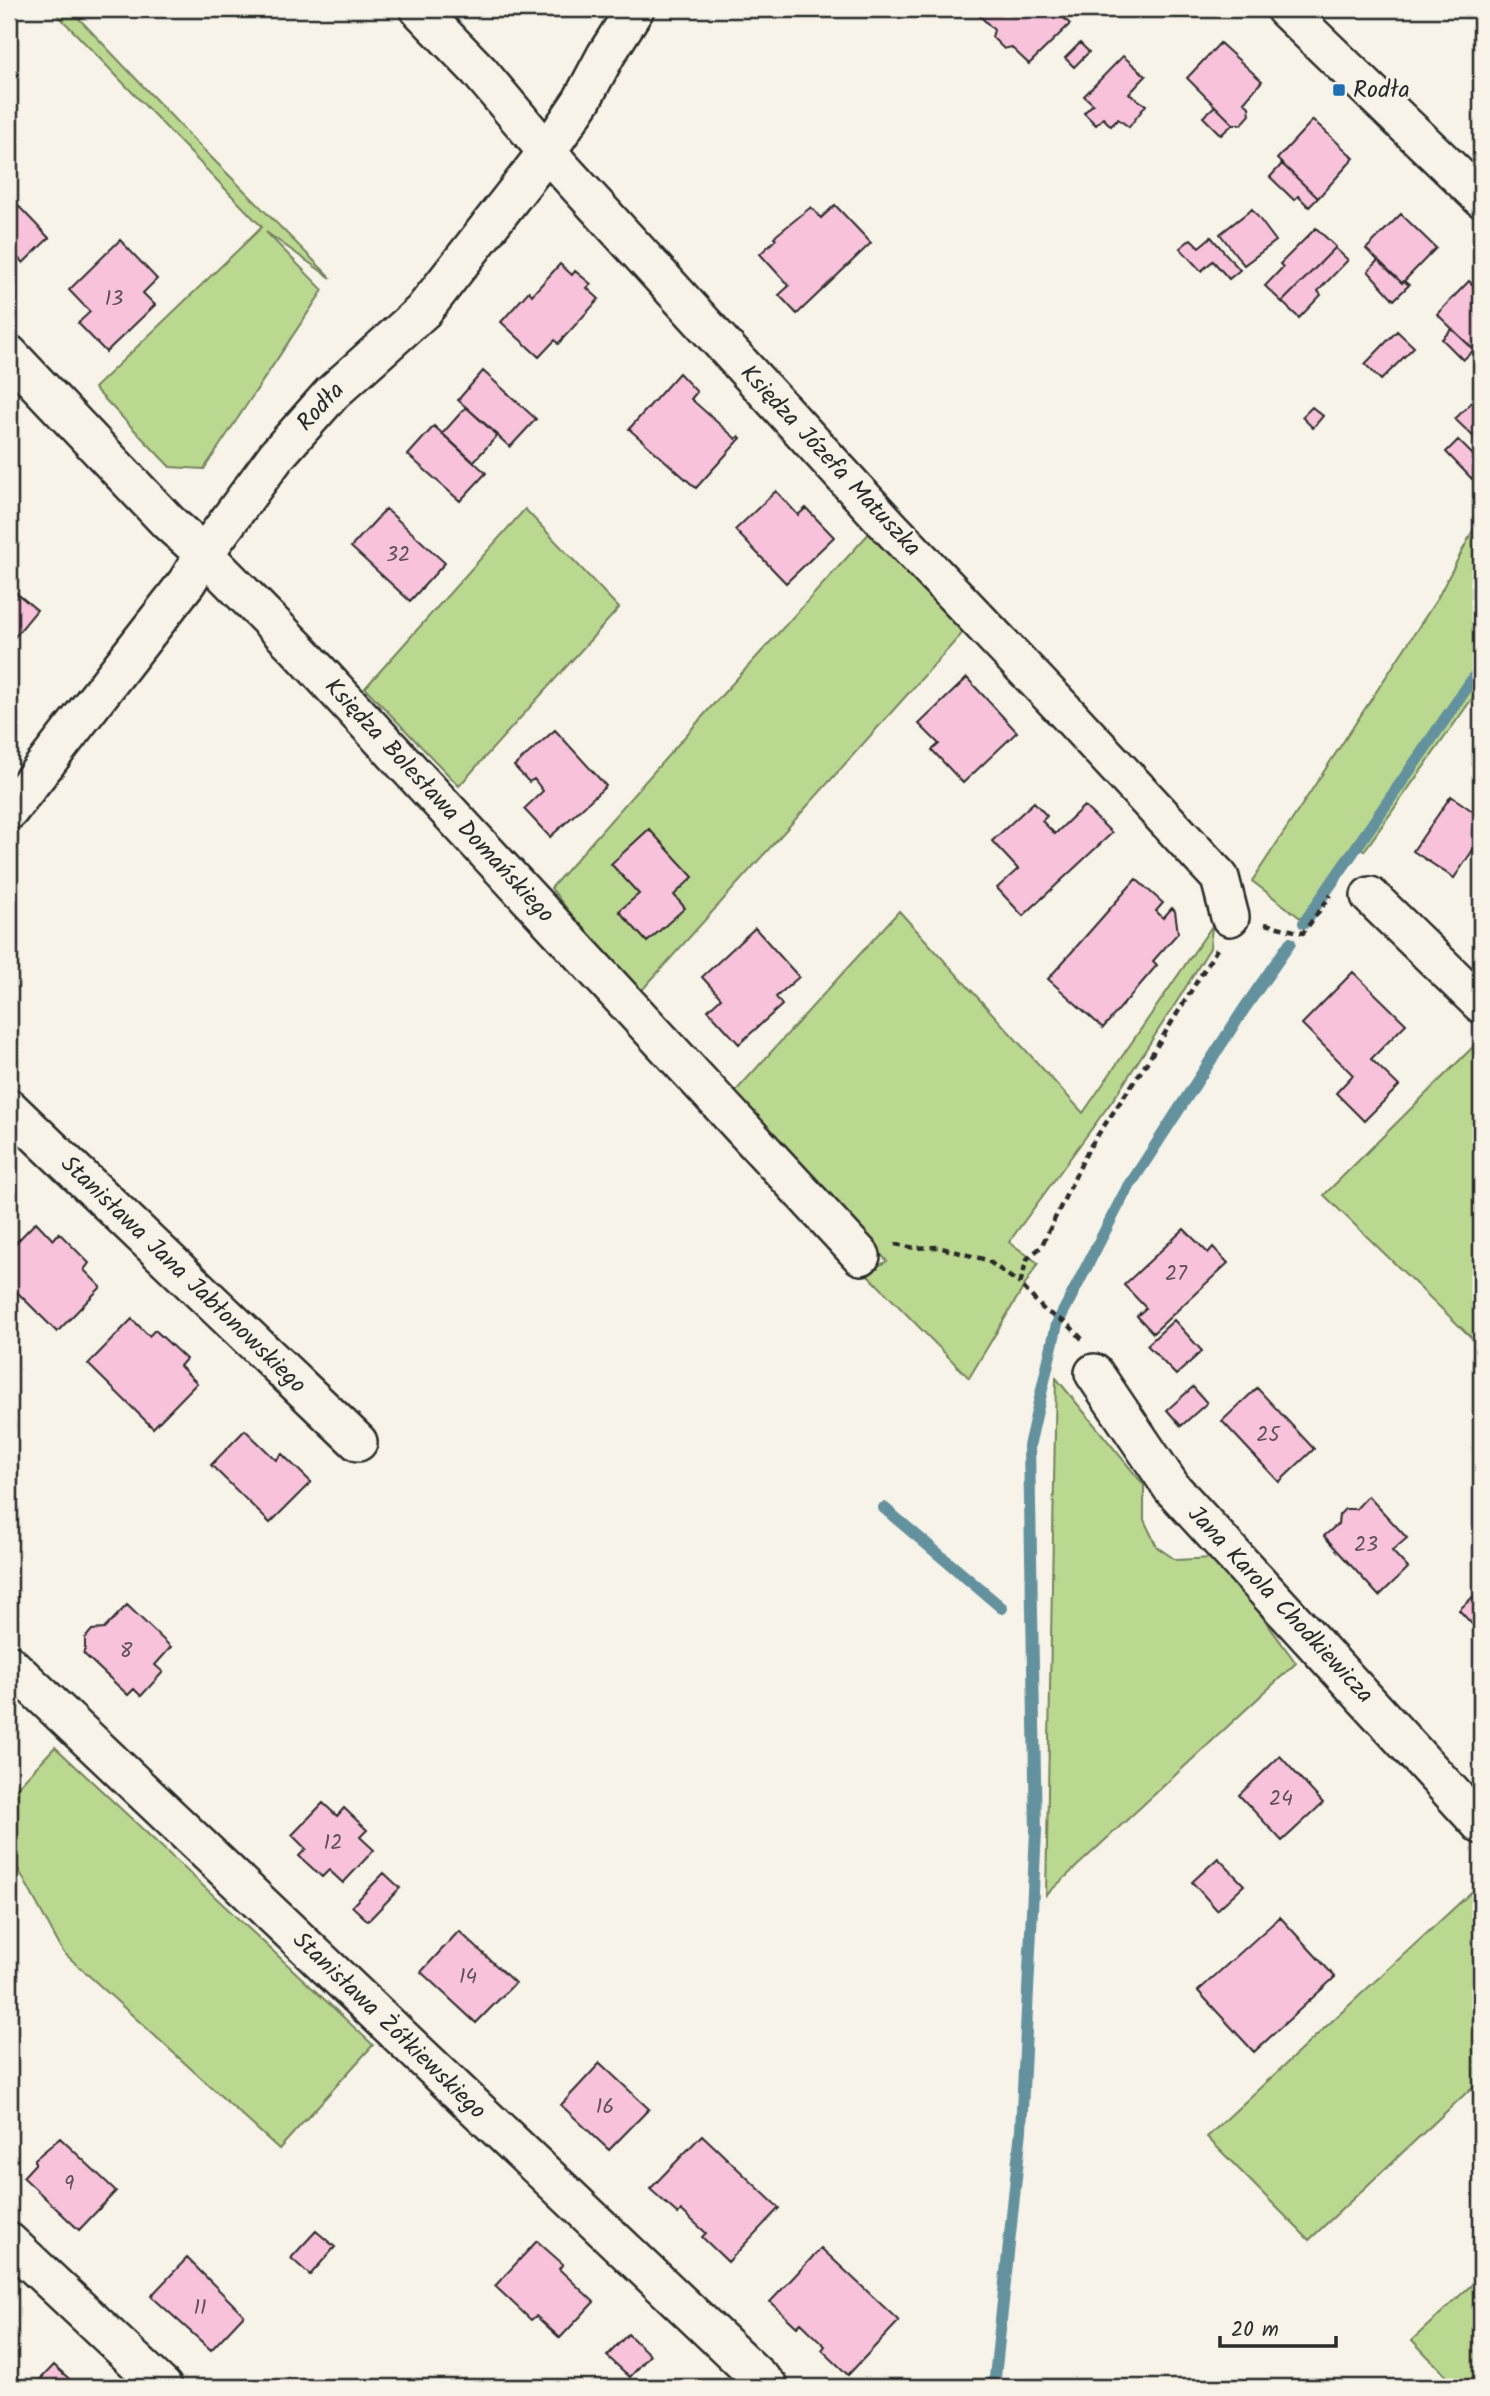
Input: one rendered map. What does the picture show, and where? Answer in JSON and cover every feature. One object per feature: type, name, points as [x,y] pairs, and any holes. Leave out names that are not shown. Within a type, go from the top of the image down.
[{"type":"street","name":"Księdza Józefa Matuszka","points":[[419,9],[479,71],[547,152],[889,526],[1220,878],[1230,917]]},
{"type":"street","name":"Rodła","points":[[9,811],[187,582],[204,554],[277,455],[332,393],[423,311],[547,152],[582,100],[606,54],[635,9]]},
{"type":"street","points":[[1285,9],[1481,198]]},
{"type":"street","name":"Księdza Bolesława Domańskiego","points":[[9,354],[168,522],[298,648],[861,1255]]},
{"type":"street","points":[[1370,896],[1481,1004]]},
{"type":"street","name":"Stanisława Jana Jabłonowskiego","points":[[9,1108],[358,1442]]},
{"type":"street","name":"Jana Karola Chodkiewicza","points":[[1094,1373],[1172,1489],[1481,1825]]},
{"type":"street","name":"Stanisława Żółkiewskiego","points":[[9,1664],[769,2387]]},
{"type":"street","points":[[9,2242],[163,2387]]},
{"type":"path","points":[[1020,1284],[1027,1259],[1041,1247],[1089,1148],[1192,992],[1223,939],[1230,917]]},
{"type":"path","points":[[861,1255],[888,1242],[915,1248],[938,1247],[987,1260],[1020,1284],[1048,1313],[1068,1324]]},
{"type":"green space","points":[[52,9],[70,9],[193,139],[331,278],[266,232],[323,290],[204,469],[170,467],[94,388],[262,227]]},
{"type":"green space","points":[[525,509],[619,608],[459,786],[365,688]]},
{"type":"green space","points":[[1481,515],[1481,686],[1364,851],[1354,844],[1303,920],[1252,881],[1437,599]]},
{"type":"green space","points":[[873,529],[967,628],[635,998],[551,888]]},
{"type":"green space","points":[[899,911],[1083,1113],[1212,926],[1210,948],[1179,998],[1117,1094],[1009,1242],[1038,1263],[969,1378],[866,1273],[887,1261],[734,1093]]},
{"type":"green space","points":[[1475,1045],[1481,1051],[1481,1347],[1324,1195]]},
{"type":"green space","points":[[1056,1378],[1144,1485],[1144,1520],[1157,1547],[1176,1560],[1212,1558],[1255,1607],[1296,1663],[1046,1895]]},
{"type":"green space","points":[[55,1747],[373,2045],[279,2149],[63,1952],[9,1852],[9,1796]]},
{"type":"green space","points":[[1481,1883],[1481,2079],[1309,2240],[1207,2137]]},
{"type":"green space","points":[[1481,2276],[1481,2387],[1457,2387],[1412,2340]]},
{"type":"building","points":[[980,9],[1055,9],[1070,24],[1029,64],[1011,47],[1004,49],[992,37],[994,30],[976,12]]},
{"type":"building","points":[[1080,43],[1089,52],[1074,67],[1065,58]]},
{"type":"building","points":[[1220,43],[1262,81],[1244,102],[1249,107],[1250,115],[1242,124],[1233,124],[1187,78]]},
{"type":"building","points":[[1123,56],[1146,76],[1129,94],[1146,105],[1129,127],[1118,119],[1111,126],[1103,118],[1096,125],[1084,113],[1093,104],[1084,96]]},
{"type":"building","points":[[1215,106],[1233,124],[1221,135],[1203,117]]},
{"type":"building","points":[[1313,120],[1354,158],[1318,198],[1277,159]]},
{"type":"building","points":[[1282,164],[1318,198],[1309,207],[1298,196],[1294,200],[1270,177]]},
{"type":"building","points":[[9,196],[49,238],[23,263],[9,248]]},
{"type":"building","points":[[835,205],[871,243],[797,314],[779,295],[789,286],[760,254],[776,239],[774,237],[811,207],[821,218]]},
{"type":"building","points":[[1252,209],[1276,241],[1244,265],[1220,234]]},
{"type":"building","points":[[1401,214],[1436,248],[1402,283],[1366,249]]},
{"type":"building","points":[[1316,228],[1336,247],[1282,302],[1265,286],[1283,267],[1280,264]]},
{"type":"building","points":[[1211,237],[1240,270],[1229,279],[1213,261],[1201,271],[1180,248],[1191,239],[1199,247]]},
{"type":"building","points":[[120,240],[157,279],[143,293],[155,305],[106,352],[78,323],[90,312],[69,290]]},
{"type":"building","points":[[1335,248],[1348,260],[1318,291],[1321,295],[1299,318],[1282,302]]},
{"type":"building","points":[[1378,260],[1402,283],[1404,281],[1409,285],[1394,300],[1368,271]]},
{"type":"building","points":[[560,264],[572,275],[575,271],[591,284],[587,288],[599,299],[558,344],[555,340],[539,357],[501,322],[529,291],[532,295]]},
{"type":"building","points":[[1469,281],[1481,293],[1481,342],[1474,350],[1437,314]]},
{"type":"building","points":[[1452,329],[1474,350],[1463,360],[1442,339]]},
{"type":"building","points":[[1397,331],[1414,347],[1381,380],[1365,364]]},
{"type":"building","points":[[483,371],[536,419],[510,447],[458,400]]},
{"type":"building","points":[[679,373],[697,392],[691,399],[736,439],[739,436],[741,438],[696,488],[629,429]]},
{"type":"building","points":[[1481,393],[1481,444],[1455,419]]},
{"type":"building","points":[[466,407],[498,435],[473,462],[442,434]]},
{"type":"building","points":[[1312,407],[1323,416],[1313,428],[1302,417]]},
{"type":"building","points":[[434,426],[486,473],[460,501],[408,455]]},
{"type":"building","points":[[1458,440],[1481,463],[1481,470],[1472,479],[1446,452]]},
{"type":"building","points":[[776,491],[798,515],[806,508],[834,537],[786,583],[735,530]]},
{"type":"building","points":[[386,509],[445,563],[410,601],[351,547]]},
{"type":"building","points":[[9,587],[37,610],[9,644]]},
{"type":"building","points":[[967,678],[1017,732],[963,783],[932,750],[939,744],[919,724]]},
{"type":"building","points":[[555,730],[606,786],[550,837],[524,809],[543,791],[534,779],[529,782],[514,766]]},
{"type":"building","points":[[1451,796],[1481,817],[1481,838],[1454,878],[1413,851]]},
{"type":"building","points":[[1034,802],[1047,816],[1042,821],[1055,834],[1084,806],[1112,833],[1023,916],[997,888],[1018,869],[992,841]]},
{"type":"building","points":[[649,829],[693,877],[674,895],[685,908],[647,942],[619,911],[639,894],[611,864]]},
{"type":"building","points":[[1136,879],[1163,903],[1156,911],[1163,918],[1172,908],[1175,911],[1178,933],[1153,961],[1157,965],[1103,1028],[1048,979]]},
{"type":"building","points":[[755,928],[799,977],[776,997],[782,1005],[739,1044],[708,1010],[721,998],[702,977]]},
{"type":"building","points":[[1353,972],[1406,1024],[1371,1059],[1399,1086],[1364,1121],[1336,1093],[1353,1075],[1302,1024]]},
{"type":"building","points":[[36,1222],[53,1240],[59,1233],[89,1263],[84,1270],[101,1287],[57,1332],[9,1284],[9,1250]]},
{"type":"building","points":[[1184,1229],[1208,1253],[1213,1247],[1228,1263],[1153,1333],[1137,1316],[1146,1308],[1124,1285]]},
{"type":"building","points":[[132,1319],[149,1336],[155,1330],[186,1359],[180,1366],[197,1383],[153,1428],[88,1364]]},
{"type":"building","points":[[1174,1320],[1202,1351],[1176,1375],[1147,1345]]},
{"type":"building","points":[[1193,1387],[1207,1403],[1181,1426],[1167,1410]]},
{"type":"building","points":[[1257,1388],[1314,1449],[1279,1482],[1222,1421]]},
{"type":"building","points":[[245,1430],[276,1460],[282,1454],[311,1482],[270,1523],[211,1465]]},
{"type":"building","points":[[1368,1496],[1407,1538],[1392,1551],[1408,1568],[1379,1596],[1324,1536],[1338,1524],[1339,1515],[1345,1509],[1356,1509]]},
{"type":"building","points":[[1481,1589],[1481,1634],[1459,1610]]},
{"type":"building","points":[[127,1605],[171,1647],[155,1665],[163,1672],[141,1696],[134,1689],[128,1695],[83,1653],[85,1638],[92,1630],[104,1629]]},
{"type":"building","points":[[1280,1756],[1323,1803],[1282,1841],[1239,1795]]},
{"type":"building","points":[[323,1803],[337,1816],[344,1808],[367,1830],[360,1837],[374,1850],[343,1883],[329,1870],[322,1877],[299,1856],[306,1849],[292,1835]]},
{"type":"building","points":[[1218,1858],[1244,1885],[1217,1910],[1192,1882]]},
{"type":"building","points":[[384,1873],[400,1888],[368,1921],[352,1906]]},
{"type":"building","points":[[1280,1917],[1335,1977],[1254,2052],[1198,1991]]},
{"type":"building","points":[[459,1931],[515,1983],[476,2023],[421,1972]]},
{"type":"building","points":[[600,2063],[649,2109],[609,2150],[561,2105]]},
{"type":"building","points":[[702,2135],[779,2208],[728,2262],[702,2237],[706,2233],[681,2210],[678,2214],[650,2189]]},
{"type":"building","points":[[60,2138],[116,2191],[79,2230],[23,2177],[35,2164],[35,2159]]},
{"type":"building","points":[[316,2231],[335,2247],[310,2275],[291,2258]]},
{"type":"building","points":[[537,2241],[563,2264],[559,2269],[594,2302],[560,2338],[536,2316],[531,2320],[495,2286]]},
{"type":"building","points":[[821,2248],[899,2321],[848,2375],[822,2350],[825,2346],[801,2323],[797,2327],[770,2302]]},
{"type":"building","points":[[187,2258],[244,2315],[211,2350],[151,2296]]},
{"type":"building","points":[[628,2334],[650,2355],[630,2377],[607,2356]]},
{"type":"building","points":[[54,2365],[78,2387],[33,2387]]},
{"type":"waterway","points":[[1304,923],[1481,667]]},
{"type":"waterway","points":[[994,2387],[1021,2130],[1036,1831],[1029,1446],[1057,1324],[1124,1194],[1290,943]]},
{"type":"waterway","points":[[884,1508],[1002,1608]]},
{"type":"place","name":"Rodła","points":[[1339,90]]}]
